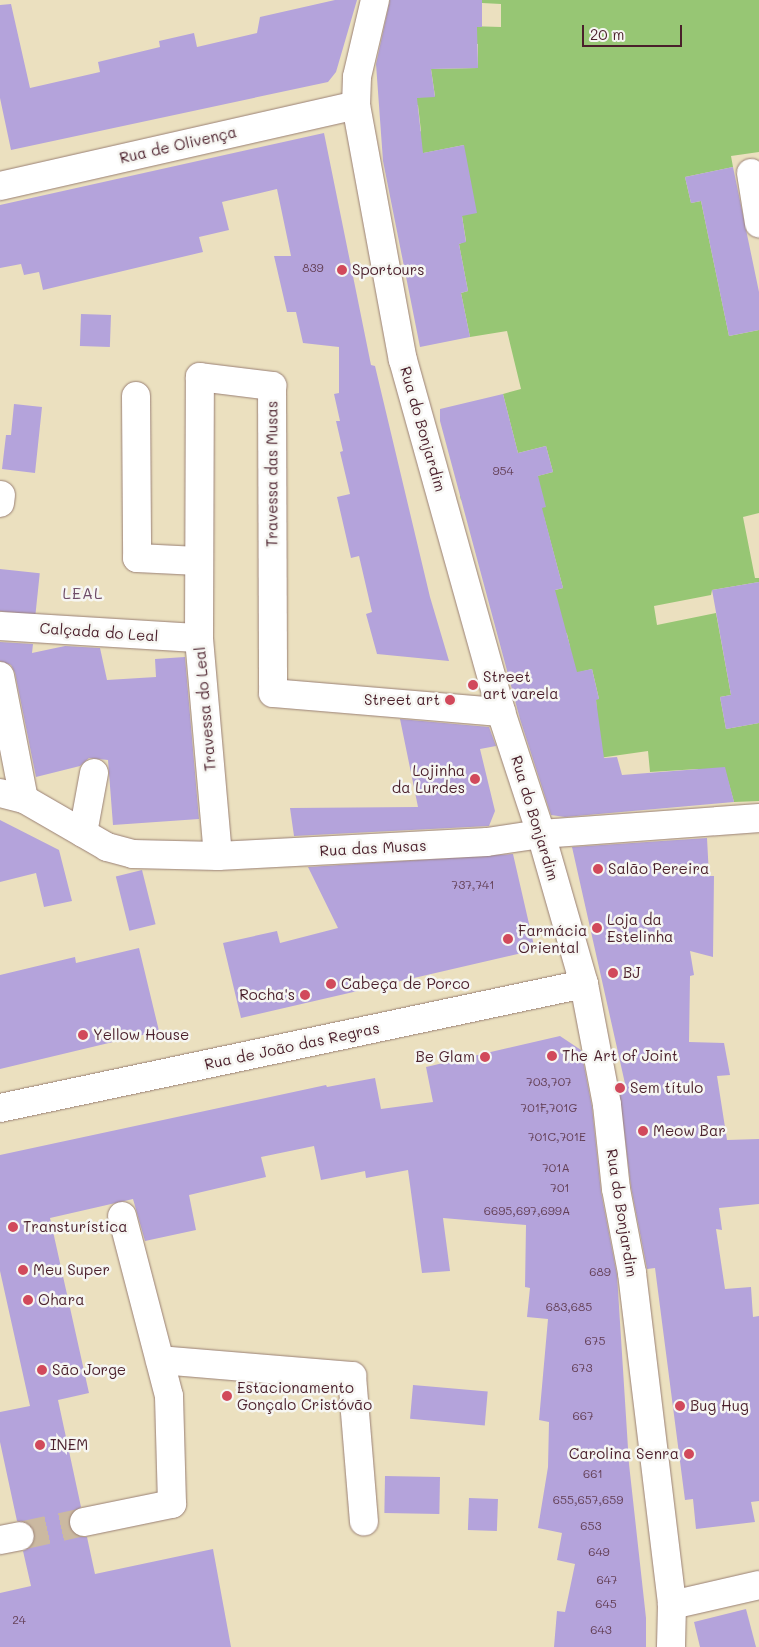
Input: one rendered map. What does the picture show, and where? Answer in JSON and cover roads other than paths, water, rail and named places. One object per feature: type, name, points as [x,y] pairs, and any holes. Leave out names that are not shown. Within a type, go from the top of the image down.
[{"type":"street","name":"Rua do Bonjardim","points":[[375,0],[357,76],[356,105],[403,360],[501,712],[542,834],[584,984],[607,1105],[616,1189],[632,1273],[672,1605],[671,1647]]},
{"type":"street","name":"Rua de Olivença","points":[[0,186],[356,105]]},
{"type":"street","points":[[751,173],[759,223]]},
{"type":"street","name":"Travessa das Musas","points":[[198,561],[200,377],[272,386],[273,693],[501,712]]},
{"type":"street","points":[[136,396],[137,558],[198,561]]},
{"type":"street","points":[[0,503],[1,495]]},
{"type":"street","name":"Travessa do Leal","points":[[198,561],[198,638],[218,856]]},
{"type":"street","name":"Calçada do Leal","points":[[0,626],[198,638]]},
{"type":"street","points":[[0,676],[12,796]]},
{"type":"street","points":[[84,834],[94,773]]},
{"type":"street","name":"Rua das Musas","points":[[12,796],[107,847],[133,854],[218,856],[487,842],[542,834],[759,818]]},
{"type":"street","name":"Rua de João das Regras","points":[[0,1108],[584,984]]},
{"type":"street","points":[[84,1522],[172,1504],[169,1396],[122,1216]]},
{"type":"street","points":[[160,1360],[352,1376],[364,1522]]},
{"type":"street","points":[[672,1605],[759,1585]]},
{"type":"tunnel","points":[[20,1536],[84,1522]]},
{"type":"place","name":"Sportours","points":[[342,270]]},
{"type":"place","name":"Street art varela","points":[[473,685]]},
{"type":"place","name":"Street art","points":[[450,700]]},
{"type":"place","name":"Lojinha da Lurdes","points":[[475,779]]},
{"type":"place","name":"Salão Pereira","points":[[598,869]]},
{"type":"place","name":"Loja da Estelinha","points":[[597,928]]},
{"type":"place","name":"Farmácia Oriental","points":[[508,939]]},
{"type":"place","name":"BJ","points":[[613,973]]},
{"type":"place","name":"Cabeça de Porco","points":[[331,984]]},
{"type":"place","name":"Rocha's","points":[[305,995]]},
{"type":"place","name":"Yellow House","points":[[83,1035]]},
{"type":"place","name":"The Art of Joint","points":[[552,1056]]},
{"type":"place","name":"Be Glam","points":[[485,1057]]},
{"type":"place","name":"Sem título","points":[[620,1088]]},
{"type":"place","name":"Meow Bar","points":[[643,1131]]},
{"type":"place","name":"Transturística","points":[[13,1227]]},
{"type":"place","name":"Meu Super","points":[[23,1270]]},
{"type":"place","name":"Ohara","points":[[28,1300]]},
{"type":"place","name":"São Jorge","points":[[42,1370]]},
{"type":"place","name":"Estacionamento Gonçalo Cristóvão","points":[[227,1396]]},
{"type":"place","name":"Bug Hug","points":[[680,1406]]},
{"type":"place","name":"INEM","points":[[40,1445]]},
{"type":"place","name":"Carolina Senra","points":[[689,1454]]},
{"type":"district","name":"LEAL","points":[[83,593]]}]
